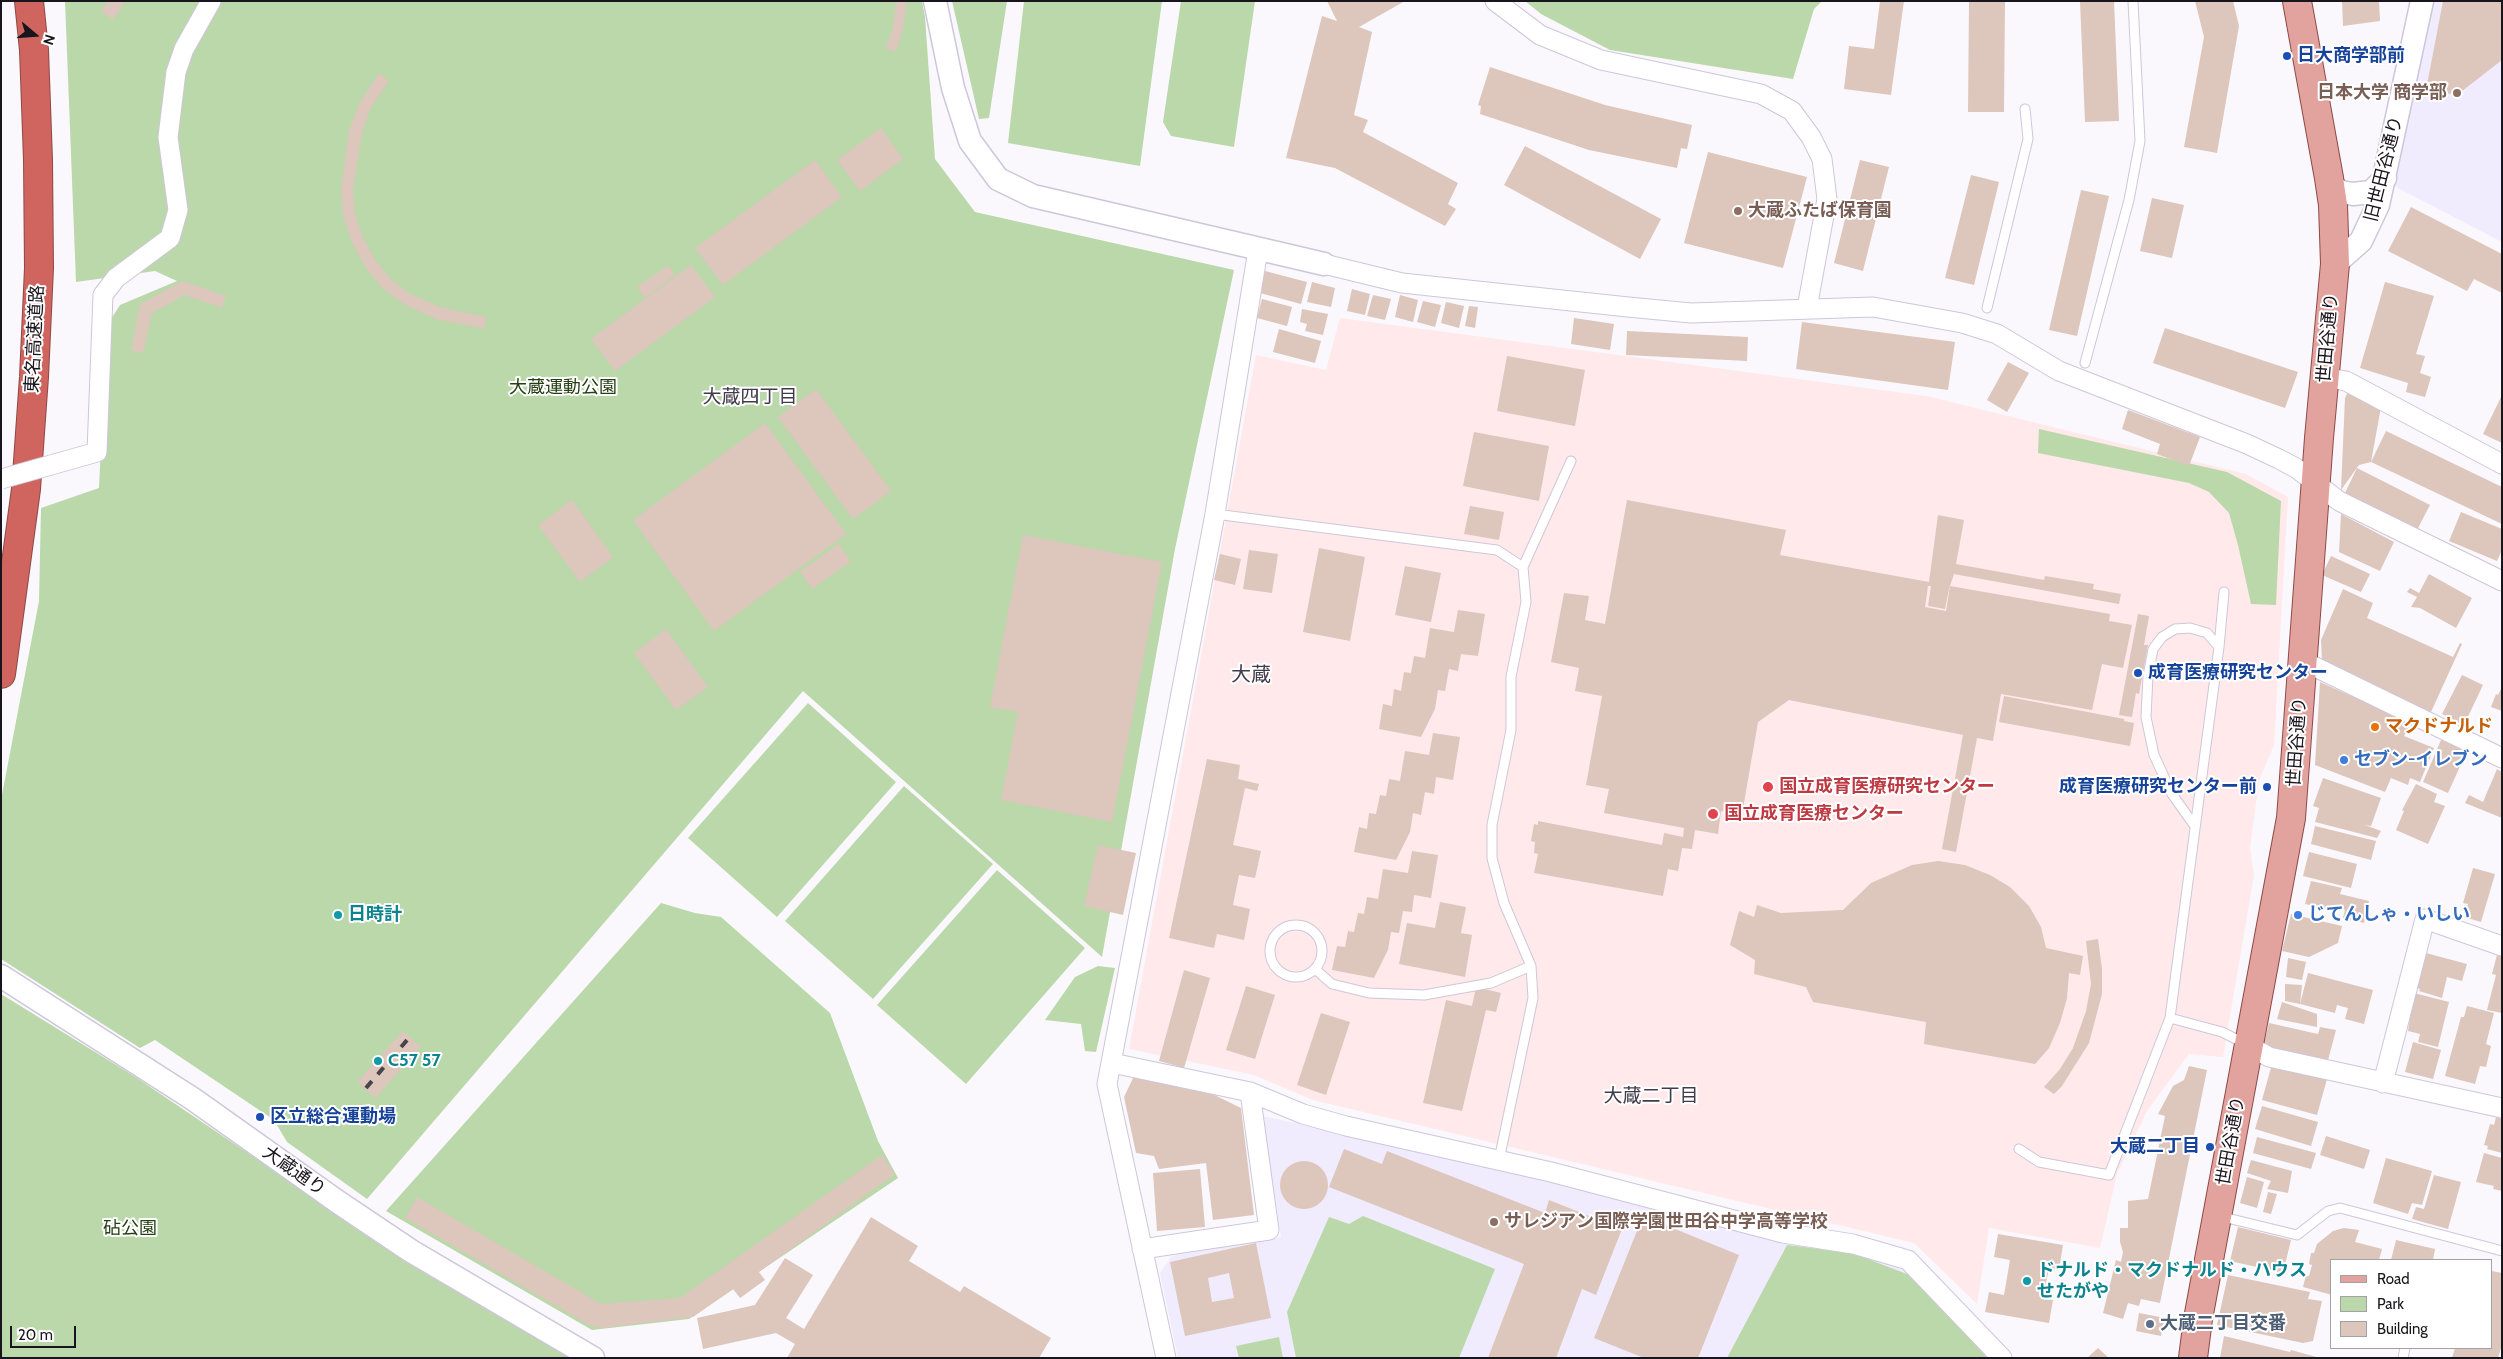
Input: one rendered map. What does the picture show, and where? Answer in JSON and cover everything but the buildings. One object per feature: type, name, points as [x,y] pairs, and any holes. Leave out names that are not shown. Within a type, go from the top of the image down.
[{"type":"highway","name":"東名高速道路","points":[[1,674],[26,488],[39,268],[34,50],[29,1]]},
{"type":"main road","name":"世田谷通り","points":[[2193,1358],[2198,1318],[2290,818],[2315,482],[2335,264],[2333,206],[2329,178],[2297,1]]},
{"type":"street","points":[[1,479],[97,452],[103,295],[116,278],[170,238],[178,210],[168,137],[174,81],[184,48],[211,1]]},
{"type":"street","points":[[935,1],[953,88],[970,141],[998,179],[1033,196],[1402,283],[1691,313],[1873,307],[1952,320],[1997,334],[2058,371],[2247,444],[2296,468],[2339,501],[2502,581]]},
{"type":"street","points":[[1495,1],[1540,36],[1601,60],[1760,94],[1792,111],[1811,137],[1822,159],[1827,199],[1807,308]]},
{"type":"street","name":"旧世田谷通り","points":[[2335,264],[2361,241],[2371,226],[2385,178],[2422,1]]},
{"type":"street","points":[[2329,178],[2341,192],[2353,194],[2371,192],[2385,178]]},
{"type":"street","points":[[1166,1358],[1107,1084],[1214,514],[1258,250]]},
{"type":"street","points":[[2324,377],[2346,381],[2502,464]]},
{"type":"street","points":[[2303,662],[2502,758]]},
{"type":"street","points":[[2383,1082],[2425,919],[2502,946]]},
{"type":"street","name":"大蔵通り","points":[[1,976],[193,1099],[411,1251],[593,1358]]},
{"type":"street","points":[[2248,1045],[2269,1057],[2502,1108]]},
{"type":"street","points":[[1112,1063],[1250,1092],[1311,1116],[1499,1160],[1783,1232],[1853,1244],[1908,1260],[2002,1358]]},
{"type":"street","points":[[1142,1249],[1269,1230],[1250,1092]]},
{"type":"lane","points":[[2085,363],[2138,156],[2140,140],[2134,1]]},
{"type":"lane","points":[[1988,308],[2028,139],[2025,109]]},
{"type":"lane","points":[[1499,1160],[1533,998],[1531,966],[1504,903],[1492,858],[1492,825],[1511,730],[1511,677],[1526,602],[1523,567],[1571,461]]},
{"type":"lane","points":[[1214,514],[1497,550],[1523,567]]},
{"type":"lane","points":[[2019,1149],[2040,1162],[2109,1176],[2170,1018],[2219,647],[2224,592]]},
{"type":"lane","points":[[2194,825],[2172,794],[2154,755],[2146,717],[2148,676],[2153,649],[2162,637],[2175,630],[2190,628],[2207,633],[2219,647]]},
{"type":"lane","points":[[1293,925],[1302,925],[1317,935],[1322,952],[1315,969],[1300,976],[1291,976],[1276,966],[1271,956],[1271,947],[1278,932],[1293,925]]},
{"type":"lane","points":[[1315,969],[1332,984],[1360,991],[1424,995],[1491,983],[1531,966]]},
{"type":"lane","points":[[2170,1018],[2222,1032],[2248,1045]]},
{"type":"lane","points":[[2217,1215],[2298,1235],[2328,1211],[2340,1208],[2502,1251]]},
{"type":"shaded area","name":"日本大学 商学部","points":[[2432,1],[2502,1],[2502,242],[2394,186]]},
{"type":"shaded area","name":"国立成育医療センター","points":[[1340,318],[1926,396],[2246,474],[2288,497],[2274,745],[2259,781],[2250,847],[2254,875],[2223,1057],[2189,1054],[2147,1111],[2117,1174],[2100,1248],[1989,1228],[1977,1304],[1914,1243],[1313,1100],[1254,1075],[1129,1049],[1256,355],[1326,370]]},
{"type":"shaded area","name":"サレジアン国際学園世田谷中学高等学校","points":[[1263,1116],[1385,1142],[1784,1239],[1853,1250],[1907,1271],[1991,1358],[1178,1358],[1160,1273],[1172,1256],[1281,1237]]},
{"type":"green space","name":"大蔵運動公園","points":[[65,1],[922,1],[925,17],[935,159],[975,212],[1234,270],[1175,549],[1102,957],[803,691],[367,1199],[287,1142],[274,1120],[155,1040],[140,1048],[1,959],[1,800],[39,601],[41,508],[99,488],[106,338],[111,319],[120,305],[177,281],[155,271],[76,282]]},
{"type":"green space","points":[[952,1],[1007,1],[989,118],[979,119]]},
{"type":"green space","points":[[1024,1],[1162,1],[1140,166],[1008,143]]},
{"type":"green space","points":[[1181,1],[1255,1],[1234,147],[1171,136],[1163,122]]},
{"type":"green space","points":[[1525,1],[1822,1],[1814,9],[1793,79],[1610,50],[1541,14]]},
{"type":"green space","points":[[2039,429],[2227,472],[2281,501],[2276,605],[2251,604],[2229,513],[2209,492],[2189,483],[2038,453]]},
{"type":"green space","points":[[808,703],[896,782],[777,917],[688,838]]},
{"type":"green space","points":[[904,786],[993,864],[873,999],[785,921]]},
{"type":"green space","points":[[997,870],[1085,948],[966,1084],[877,1005]]},
{"type":"green space","points":[[661,903],[695,913],[721,917],[830,1013],[878,1141],[898,1178],[689,1319],[592,1330],[386,1211]]},
{"type":"green space","points":[[1098,966],[1115,968],[1096,1052],[1085,1051],[1081,1024],[1045,1020],[1075,977]]},
{"type":"green space","name":"砧公園","points":[[1,994],[134,1076],[428,1275],[579,1358],[1,1358]]},
{"type":"green space","points":[[1363,1216],[1495,1269],[1459,1358],[1296,1358],[1287,1312],[1329,1217],[1349,1224]]},
{"type":"green space","points":[[1787,1245],[1852,1253],[1907,1274],[1957,1322],[1987,1358],[1727,1358]]},
{"type":"green space","points":[[1279,1337],[1283,1358],[1239,1358],[1236,1346]]},
{"type":"railway","points":[[366,1088],[408,1039]]},
{"type":"place","name":"日大商学部前","points":[[2287,56]]},
{"type":"place","name":"日本大学 商学部","points":[[2457,93]]},
{"type":"place","name":"大蔵ふたば保育園","points":[[1738,211]]},
{"type":"place","name":"成育医療研究センター","points":[[2138,673]]},
{"type":"place","name":"マクドナルド","points":[[2375,727]]},
{"type":"place","name":"セブン-イレブン","points":[[2344,760]]},
{"type":"place","name":"国立成育医療研究センター","points":[[1768,787]]},
{"type":"place","name":"成育医療研究センター前","points":[[2267,787]]},
{"type":"place","name":"国立成育医療センター","points":[[1713,814]]},
{"type":"place","name":"日時計","points":[[338,915]]},
{"type":"place","name":"じてんしゃ・いしい","points":[[2298,915]]},
{"type":"place","name":"C57 57","points":[[378,1061]]},
{"type":"place","name":"区立総合運動場","points":[[260,1117]]},
{"type":"place","name":"大蔵二丁目","points":[[2210,1147]]},
{"type":"place","name":"サレジアン国際学園世田谷中学高等学校","points":[[1494,1222]]},
{"type":"place","name":"ドナルド・マクドナルド・ハウス せたがや","points":[[2027,1281]]},
{"type":"place","name":"大蔵二丁目交番","points":[[2150,1324]]},
{"type":"district","name":"大蔵四丁目","points":[[750,397]]},
{"type":"district","name":"大蔵","points":[[1251,675]]},
{"type":"district","name":"大蔵二丁目","points":[[1651,1096]]}]
